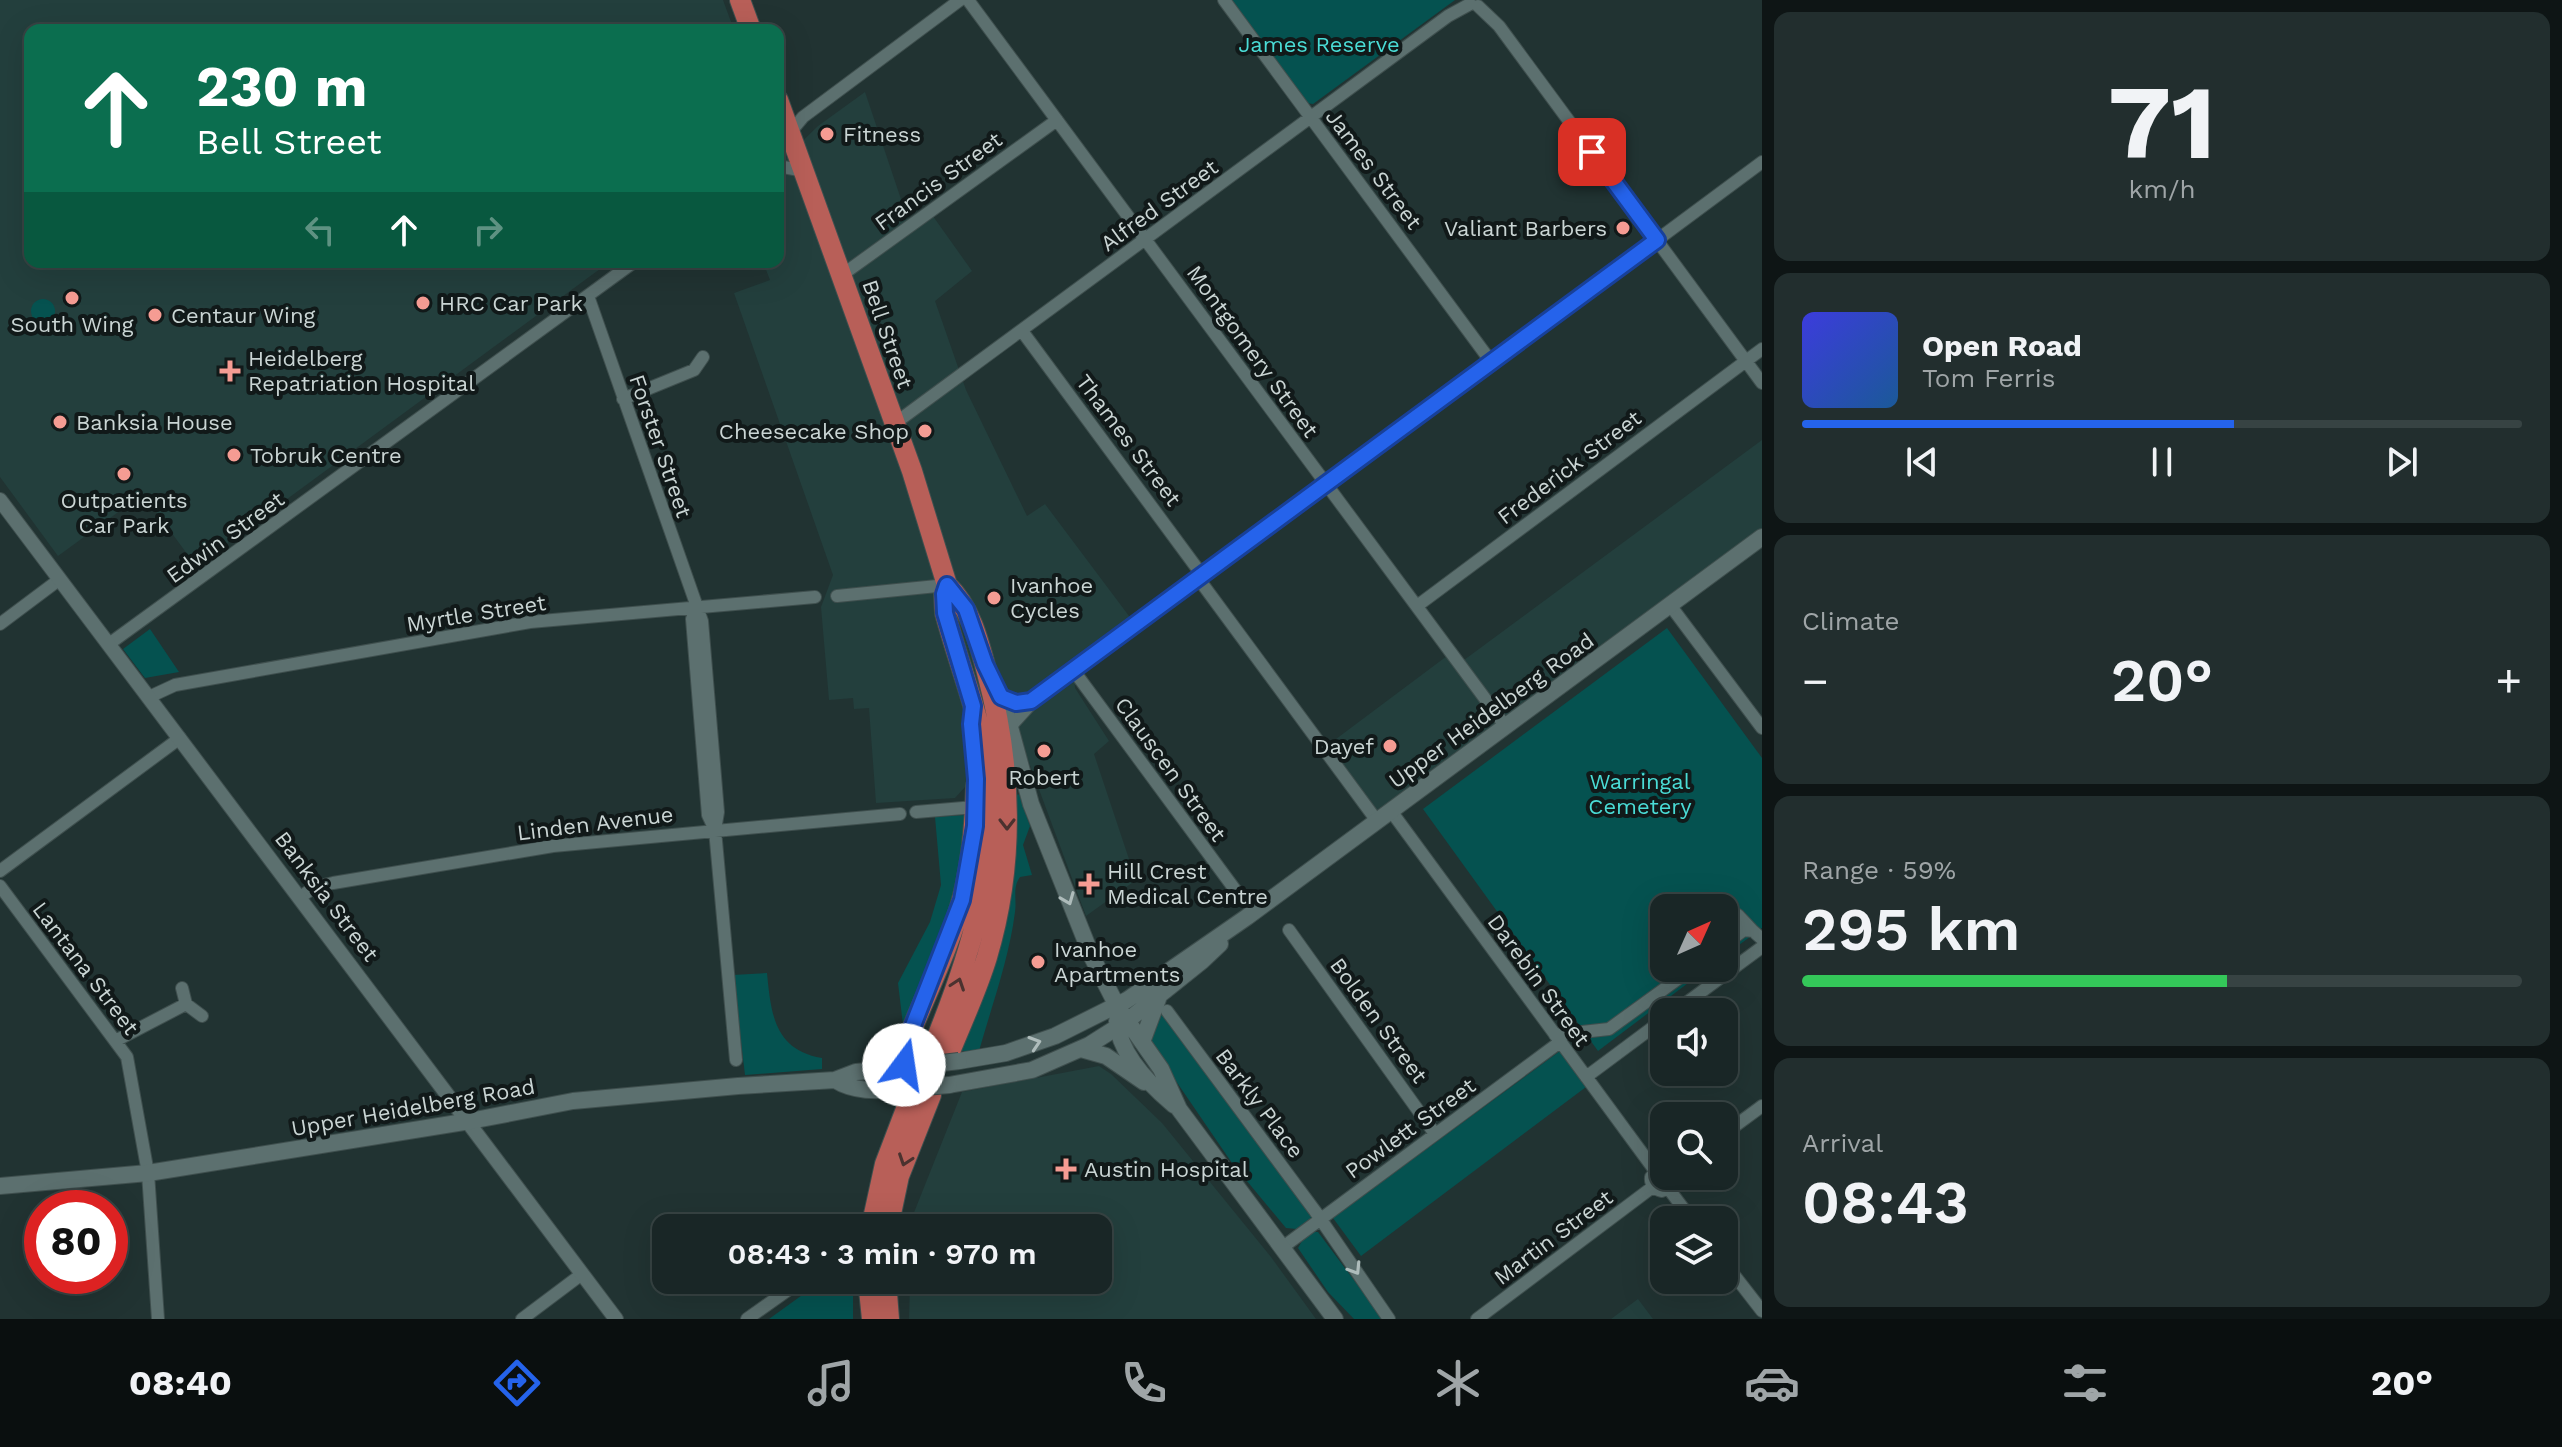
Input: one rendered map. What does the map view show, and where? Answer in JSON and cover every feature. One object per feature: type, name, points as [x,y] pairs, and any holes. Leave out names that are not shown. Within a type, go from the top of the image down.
[{"type":"highway","points":[[740,0],[749,24]]},
{"type":"highway","name":"Bell Street","points":[[784,140],[807,177],[912,471],[947,585],[966,609],[985,664]]},
{"type":"highway","name":"Bell Street","points":[[947,585],[945,613],[973,706]]},
{"type":"highway","points":[[946,1057],[988,955],[1005,864],[1006,767],[985,664]]},
{"type":"highway","points":[[946,1057],[988,855],[988,778],[973,706]]},
{"type":"highway","points":[[907,1068],[903,1056],[907,1041],[962,900],[972,850],[976,779],[971,724],[973,706]]},
{"type":"highway","points":[[874,1214],[885,1164],[923,1091]]},
{"type":"highway","points":[[891,1214],[923,1091]]},
{"type":"highway","points":[[869,1294],[872,1319]]},
{"type":"highway","points":[[887,1294],[889,1319]]},
{"type":"main road","name":"Upper Heidelberg Road","points":[[835,1080],[846,1087],[923,1091],[1022,1073],[1081,1049],[1120,1015],[1139,992],[1247,917],[1762,537]]},
{"type":"main road","name":"Bell Street","points":[[985,664],[1001,697],[1031,804],[1120,1015]]},
{"type":"main road","name":"Upper Heidelberg Road","points":[[0,1186],[148,1173],[470,1121],[573,1101],[835,1080],[849,1073],[907,1068],[946,1057],[1006,1053],[1120,1015],[1160,994],[1202,961],[1247,917]]},
{"type":"main road","points":[[1099,971],[1123,988],[1139,992]]},
{"type":"main road","points":[[1142,1042],[1146,1024],[1160,994]]},
{"type":"main road","points":[[1120,1015],[1161,1069],[1179,1109],[1335,1319]]},
{"type":"main road","points":[[1120,1015],[1125,1049],[1158,1092]]},
{"type":"main road","points":[[1081,1049],[1110,1058],[1179,1109]]},
{"type":"main road","points":[[907,1068],[923,1091]]},
{"type":"main road","points":[[864,1071],[875,1082],[876,1090]]},
{"type":"street","points":[[784,140],[803,117],[960,0]]},
{"type":"street","name":"Montgomery Street","points":[[968,0],[1506,727]]},
{"type":"street","name":"James Street","points":[[1224,0],[1492,363]]},
{"type":"street","points":[[1475,2],[1499,26],[1762,383]]},
{"type":"street","name":"Alfred Street","points":[[894,424],[1448,16],[1475,2]]},
{"type":"street","name":"Francis Street","points":[[842,275],[1057,120]]},
{"type":"street","points":[[1010,727],[1031,701],[1762,162]]},
{"type":"street","points":[[784,167],[799,170],[807,177]]},
{"type":"street","name":"Edwin Street","points":[[109,644],[626,268]]},
{"type":"street","name":"Forster Street","points":[[588,296],[696,608],[692,619],[708,815],[715,830],[736,1060]]},
{"type":"street","name":"Thames Street","points":[[1022,331],[1200,576],[1384,816]]},
{"type":"street","name":"Frederick Street","points":[[1417,606],[1762,349]]},
{"type":"street","points":[[623,399],[694,370],[703,357]]},
{"type":"street","name":"Banksia Street","points":[[0,500],[616,1319]]},
{"type":"street","points":[[0,624],[60,579]]},
{"type":"street","points":[[837,596],[947,585]]},
{"type":"street","name":"Myrtle Street","points":[[149,697],[175,685],[530,622],[815,597]]},
{"type":"street","points":[[1670,605],[1762,728]]},
{"type":"street","name":"Clauscen Street","points":[[1074,671],[1236,891]]},
{"type":"street","points":[[1001,697],[1016,703],[1031,701]]},
{"type":"street","points":[[0,871],[180,738]]},
{"type":"street","points":[[916,812],[975,807]]},
{"type":"street","name":"Linden Avenue","points":[[300,897],[315,887],[333,883],[553,846],[900,814]]},
{"type":"street","name":"Darebin Street","points":[[1384,816],[1650,1158]]},
{"type":"street","name":"Lantana Street","points":[[0,886],[127,1057],[148,1173],[158,1319]]},
{"type":"street","points":[[1738,907],[1758,935]]},
{"type":"street","points":[[1738,916],[1743,918]]},
{"type":"street","name":"Bolden Street","points":[[1289,930],[1435,1134]]},
{"type":"street","points":[[1738,934],[1744,930],[1758,935]]},
{"type":"street","points":[[1693,998],[1762,947]]},
{"type":"street","points":[[1558,1038],[1609,1029],[1674,982]]},
{"type":"street","points":[[182,988],[186,1004],[202,1016]]},
{"type":"street","points":[[117,1040],[186,1004]]},
{"type":"street","name":"Barkly Place","points":[[1167,1011],[1320,1219],[1389,1319]]},
{"type":"street","points":[[1586,1077],[1650,1029]]},
{"type":"street","name":"Powlett Street","points":[[1283,1247],[1558,1038]]},
{"type":"street","points":[[1738,1124],[1762,1106]]},
{"type":"street","name":"Martin Street","points":[[1477,1319],[1650,1189]]},
{"type":"street","points":[[522,1319],[582,1274]]},
{"type":"street","points":[[1738,1280],[1762,1311]]},
{"type":"street","points":[[747,1319],[782,1294]]},
{"type":"shaded area","name":"Heidelberg Repatriation Hospital","points":[[0,0],[723,0],[732,24],[24,24],[24,268],[601,268],[196,566],[143,494],[58,556],[0,477]]},
{"type":"shaded area","points":[[865,92],[910,226],[930,212],[972,271],[935,301],[966,390],[1027,516],[1045,504],[1135,624],[1074,671],[1075,688],[1109,741],[1094,754],[1136,880],[1086,916],[1017,730],[955,798],[876,803],[869,708],[854,709],[853,698],[829,700],[821,607],[833,575],[734,293],[770,280],[765,268],[784,268],[784,159],[818,126]]},
{"type":"shaded area","points":[[1762,440],[1762,537],[1377,821],[1324,748],[1451,653],[1460,663]]},
{"type":"shaded area","name":"Austin Hospital","points":[[1099,1066],[1162,1123],[1271,1257],[1316,1319],[909,1319],[910,1294],[1112,1294],[1112,1214],[913,1214],[962,1092]]},
{"type":"shaded area","points":[[1638,1299],[1653,1319],[1611,1319]]},
{"type":"green space","name":"James Reserve","points":[[1230,0],[1455,0],[1313,104],[1306,103]]},
{"type":"green space","points":[[43,299],[51,303],[55,311],[51,319],[43,323],[35,319],[31,311],[35,303]]},
{"type":"green space","name":"Warringal Cemetery","points":[[1667,628],[1762,758],[1762,928],[1738,946],[1738,894],[1650,894],[1650,982],[1689,982],[1668,998],[1650,998],[1650,1012],[1598,1051],[1423,809]]},
{"type":"green space","points":[[150,629],[179,672],[145,678],[123,649]]},
{"type":"green space","points":[[1019,794],[1030,826],[1023,845],[1032,875],[1020,877],[1016,885],[1009,947],[979,1051],[959,1051],[1015,796]]},
{"type":"green space","points":[[967,816],[966,868],[904,1033],[898,983],[930,922],[941,885],[935,817]]},
{"type":"green space","points":[[767,973],[778,1028],[794,1047],[822,1058],[822,1069],[745,1075],[733,975]]},
{"type":"green space","points":[[1163,1001],[1312,1217],[1297,1229],[1286,1228],[1232,1163],[1149,1041]]},
{"type":"green space","points":[[1560,1051],[1586,1087],[1361,1256],[1333,1218]]},
{"type":"green space","points":[[1312,1232],[1318,1232],[1383,1319],[1354,1319],[1328,1292],[1298,1248]]},
{"type":"green space","points":[[804,1294],[853,1294],[853,1319],[769,1319]]},
{"type":"place","name":"Fitness","points":[[827,134]]},
{"type":"place","name":"Valiant Barbers","points":[[1623,228]]},
{"type":"place","name":"South Wing","points":[[72,298]]},
{"type":"place","name":"HRC Car Park","points":[[423,303]]},
{"type":"place","name":"Centaur Wing","points":[[155,315]]},
{"type":"place","name":"Heidelberg Repatriation Hospital","points":[[230,371]]},
{"type":"place","name":"Banksia House","points":[[60,422]]},
{"type":"place","name":"Cheesecake Shop","points":[[925,431]]},
{"type":"place","name":"Tobruk Centre","points":[[234,455]]},
{"type":"place","name":"Outpatients Car Park","points":[[124,474]]},
{"type":"place","name":"Ivanhoe Cycles","points":[[994,598]]},
{"type":"place","name":"Dayef","points":[[1390,746]]},
{"type":"place","name":"Robert","points":[[1044,751]]},
{"type":"place","name":"Hill Crest Medical Centre","points":[[1089,884]]},
{"type":"place","name":"Ivanhoe Apartments","points":[[1038,962]]},
{"type":"place","name":"Austin Hospital","points":[[1066,1169]]},
{"type":"route","points":[[904,1065],[907,1041],[952,933],[962,900],[975,826],[973,706],[943,604],[947,585],[970,617],[985,664],[1001,697],[1016,703],[1031,701],[1657,240],[1592,152]]}]
